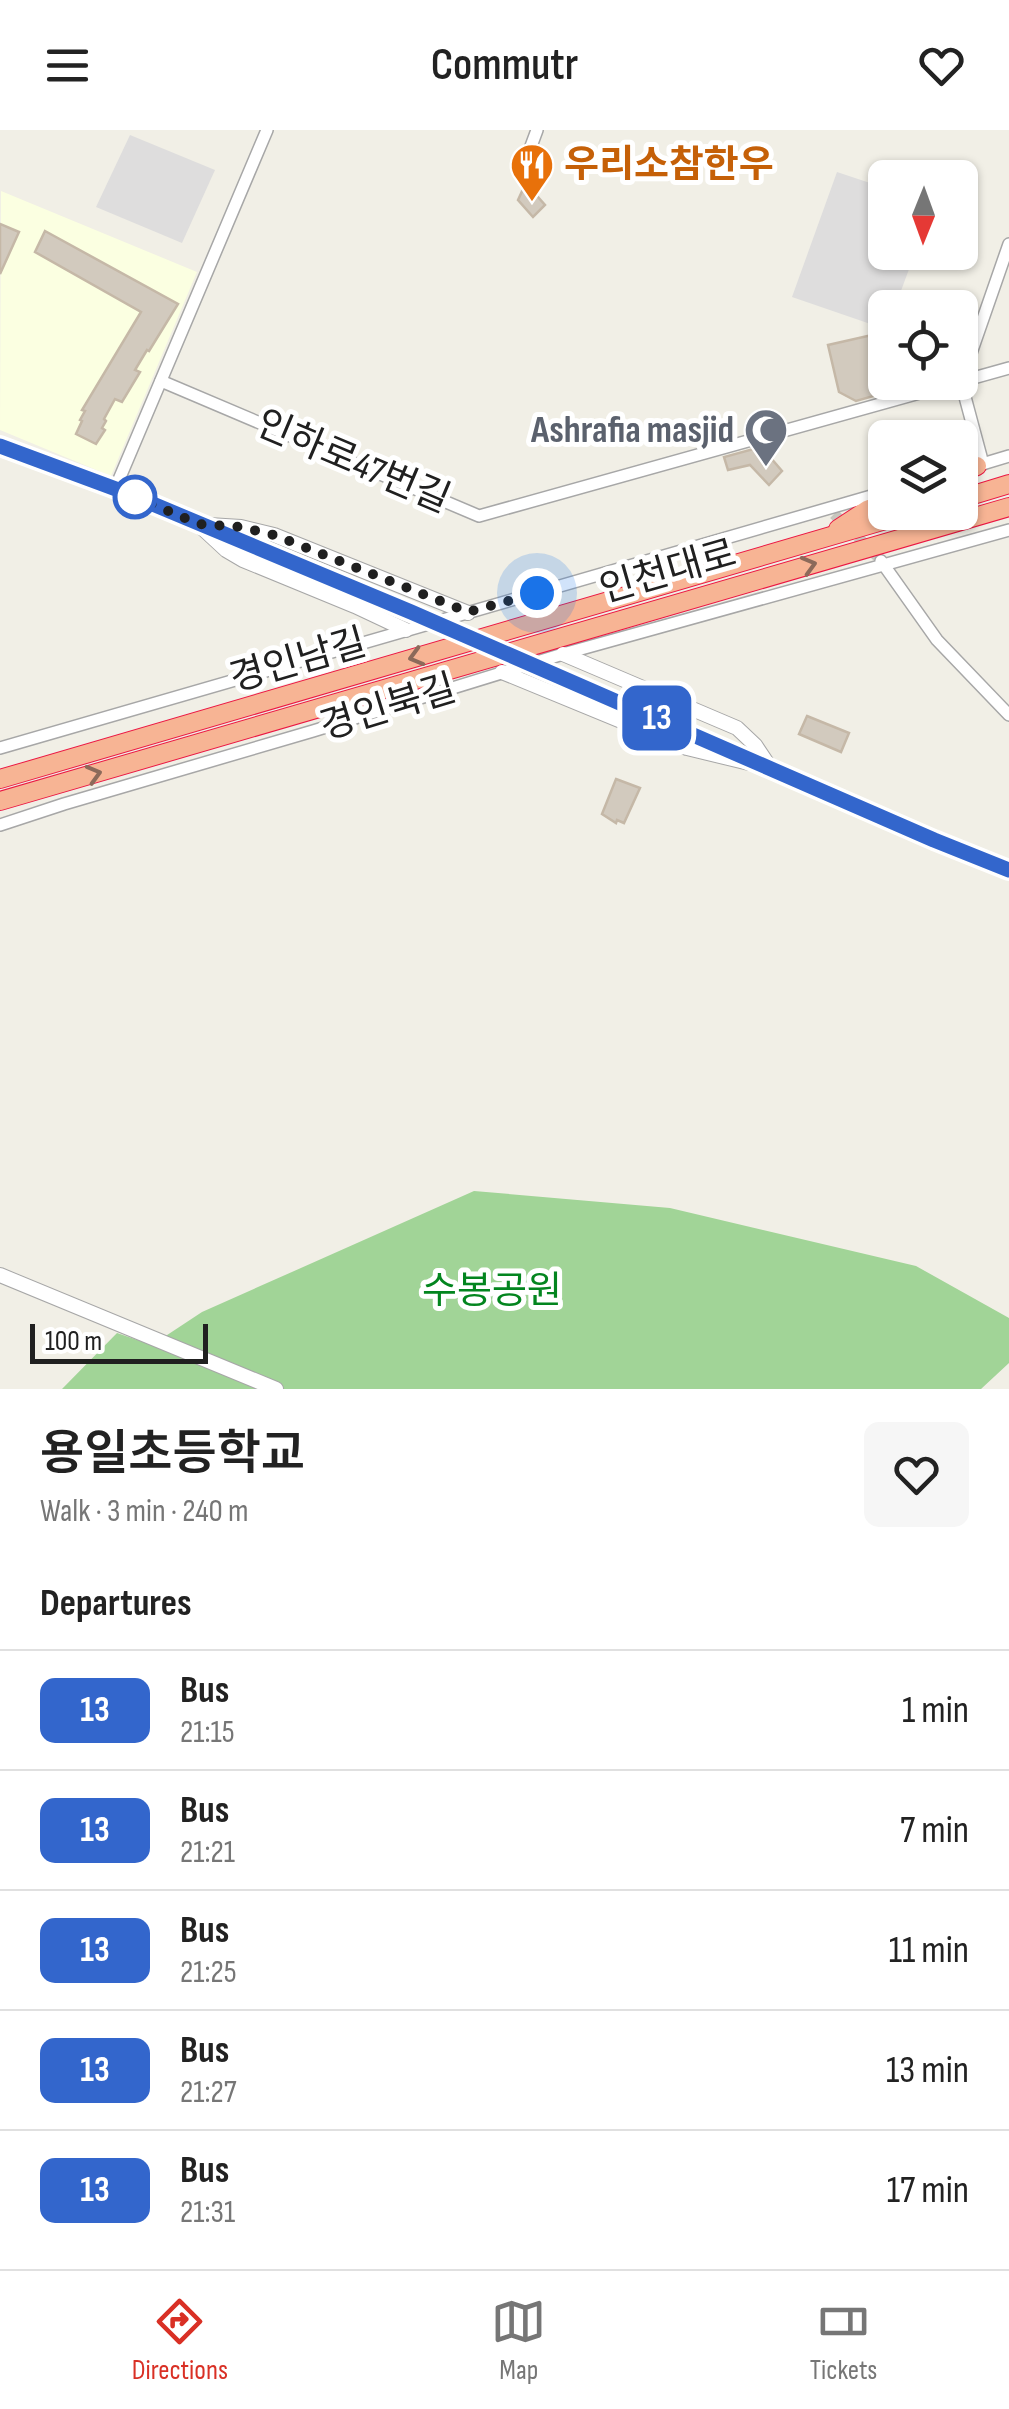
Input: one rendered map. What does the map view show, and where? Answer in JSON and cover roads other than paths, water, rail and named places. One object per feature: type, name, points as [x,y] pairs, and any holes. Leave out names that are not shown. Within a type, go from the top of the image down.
[{"type":"highway","points":[[978,493],[1009,484]]},
{"type":"highway","name":"인천대로","points":[[0,801],[1009,507]]},
{"type":"highway","points":[[823,539],[868,510]]},
{"type":"highway","name":"인천대로","points":[[0,779],[868,526]]},
{"type":"main road","points":[[0,446],[115,489],[411,612]]},
{"type":"main road","points":[[543,668],[1009,870]]},
{"type":"street","points":[[115,489],[266,130]]},
{"type":"street","points":[[523,168],[537,130]]},
{"type":"street","points":[[978,333],[1009,244]]},
{"type":"street","name":"인하로47번길","points":[[978,377],[1009,368]]},
{"type":"street","name":"인하로47번길","points":[[161,381],[479,516],[895,400]]},
{"type":"street","points":[[978,466],[1009,456]]},
{"type":"street","name":"경인남길","points":[[0,748],[868,497]]},
{"type":"street","points":[[199,524],[241,527],[274,535],[468,612]]},
{"type":"street","points":[[199,524],[242,560],[406,630]]},
{"type":"street","name":"경인북길","points":[[0,825],[502,672],[1009,530]]},
{"type":"street","points":[[883,563],[936,640],[1009,715]]},
{"type":"street","points":[[564,654],[737,728],[770,766]]},
{"type":"street","points":[[502,672],[687,748],[770,766]]},
{"type":"street","points":[[2,1274],[276,1389]]},
{"type":"tunnel","points":[[834,514],[881,560]]},
{"type":"tunnel","points":[[411,612],[541,667]]},
{"type":"place","name":"우리소참한우","points":[[532,203]]},
{"type":"place","name":"Ashrafia masjid","points":[[766,468]]},
{"type":"park label","name":"수봉공원","points":[[492,1291]]}]
